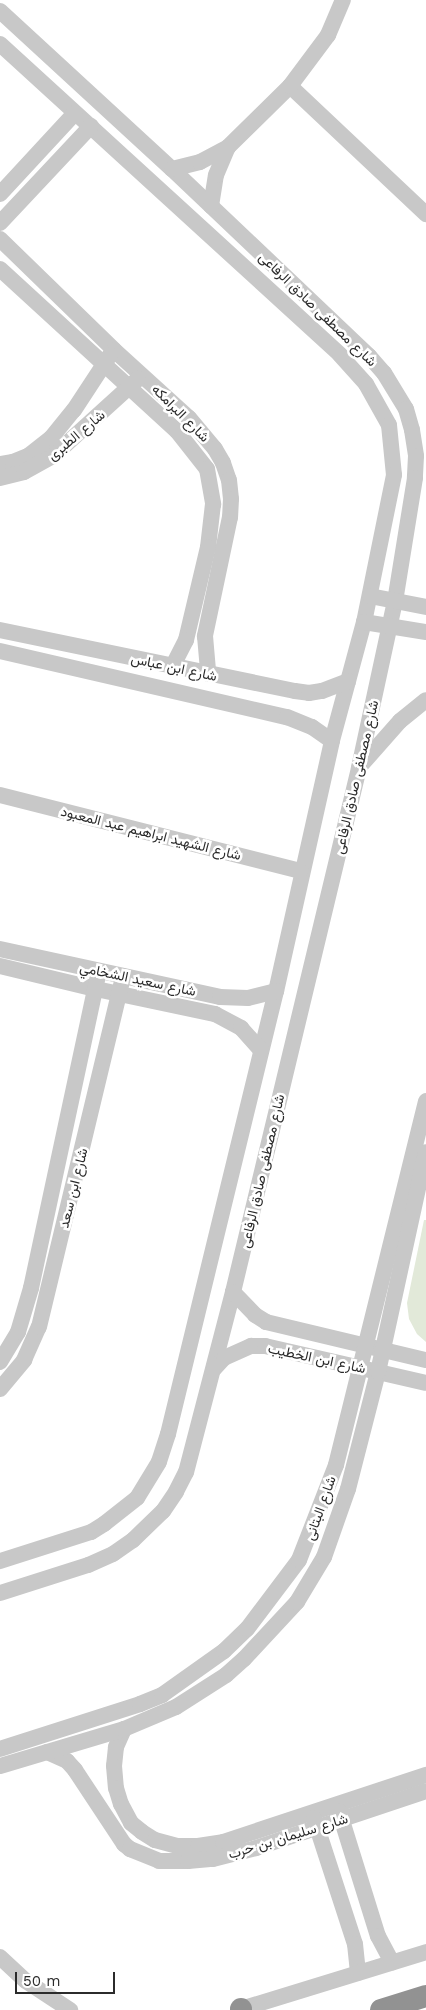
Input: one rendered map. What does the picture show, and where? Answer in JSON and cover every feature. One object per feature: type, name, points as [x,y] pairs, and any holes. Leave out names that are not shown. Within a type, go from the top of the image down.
[{"type":"highway","points":[[381,2010],[426,1996]]},
{"type":"street","points":[[172,169],[200,162],[228,147],[290,86],[328,35],[343,0]]},
{"type":"street","name":"شارع مصطفى صادق الرفاعى","points":[[0,10],[370,356],[384,373],[406,409],[415,449],[415,478],[395,601],[359,768],[234,1292],[186,1472],[176,1492],[163,1511],[134,1540],[113,1554],[88,1565],[0,1593]]},
{"type":"street","name":"شارع مصطفى صادق الرفاعى","points":[[0,44],[340,355],[366,384],[389,425],[394,475],[364,622],[332,741],[301,871],[276,991],[168,1434],[159,1462],[137,1498],[104,1524],[91,1532],[0,1561]]},
{"type":"street","points":[[290,86],[426,214]]},
{"type":"street","points":[[0,194],[75,113]]},
{"type":"street","points":[[0,223],[91,126]]},
{"type":"street","points":[[211,206],[216,175],[228,147]]},
{"type":"street","name":"شارع البرامكه","points":[[0,239],[204,434],[219,456],[229,480],[231,499],[230,517],[205,636],[208,674]]},
{"type":"street","name":"شارع البرامكه","points":[[0,269],[130,387],[197,454],[207,469],[214,504],[208,547],[186,640],[172,667]]},
{"type":"street","name":"شارع الطبرى","points":[[0,464],[28,456],[51,438],[74,410],[114,350]]},
{"type":"street","name":"شارع الطبرى","points":[[0,478],[24,472],[53,456],[142,374]]},
{"type":"street","points":[[370,596],[426,607]]},
{"type":"street","points":[[364,622],[426,632]]},
{"type":"street","points":[[1,655],[4,631]]},
{"type":"street","name":"شارع ابن عباس","points":[[4,631],[172,667],[309,693],[322,691],[348,681]]},
{"type":"street","name":"شارع ابن عباس","points":[[1,655],[287,717],[312,727],[332,741]]},
{"type":"street","points":[[359,768],[400,721],[426,700]]},
{"type":"street","name":"شارع الشهيد ابراهيم عبد المعبود","points":[[0,795],[301,871]]},
{"type":"street","name":"شارع سعيد الشخامي","points":[[0,949],[227,998],[248,998],[276,991]]},
{"type":"street","name":"شارع سعيد الشخامي","points":[[0,966],[96,989],[215,1014],[230,1020],[241,1028],[261,1050]]},
{"type":"street","name":"شارع ابن سعد","points":[[0,1362],[18,1332],[31,1288],[99,971]]},
{"type":"street","name":"شارع ابن سعد","points":[[0,1389],[24,1360],[39,1327],[123,976]]},
{"type":"street","name":"شارع البتانى","points":[[0,1749],[140,1704],[162,1695],[224,1651],[247,1629],[300,1560],[310,1538],[336,1465],[426,1101]]},
{"type":"street","name":"شارع البتانى","points":[[0,1766],[124,1729],[176,1707],[226,1675],[262,1642],[297,1602],[324,1557],[340,1515],[378,1372],[426,1152]]},
{"type":"street","name":"شارع ابن الخطيب","points":[[234,1292],[254,1315],[266,1322],[426,1360]]},
{"type":"street","name":"شارع ابن الخطيب","points":[[214,1369],[224,1358],[251,1346],[265,1346],[426,1383]]},
{"type":"street","name":"شارع سليمان بن حرب","points":[[124,1729],[116,1746],[114,1766],[116,1788],[131,1823],[155,1840],[178,1846],[198,1846],[223,1842],[426,1775]]},
{"type":"street","name":"شارع سليمان بن حرب","points":[[46,1752],[59,1756],[75,1770],[124,1844],[130,1850],[158,1861],[188,1862],[213,1859],[256,1848],[426,1791]]},
{"type":"street","points":[[337,1804],[378,1936],[392,1962]]},
{"type":"street","points":[[312,1812],[354,1938],[358,1973]]},
{"type":"street","points":[[240,2010],[426,1952]]},
{"type":"street","points":[[0,1957],[26,1981],[70,2010]]},
{"type":"green space","points":[[424,1220],[426,1220],[426,1342],[417,1334],[409,1319],[407,1303]]}]
